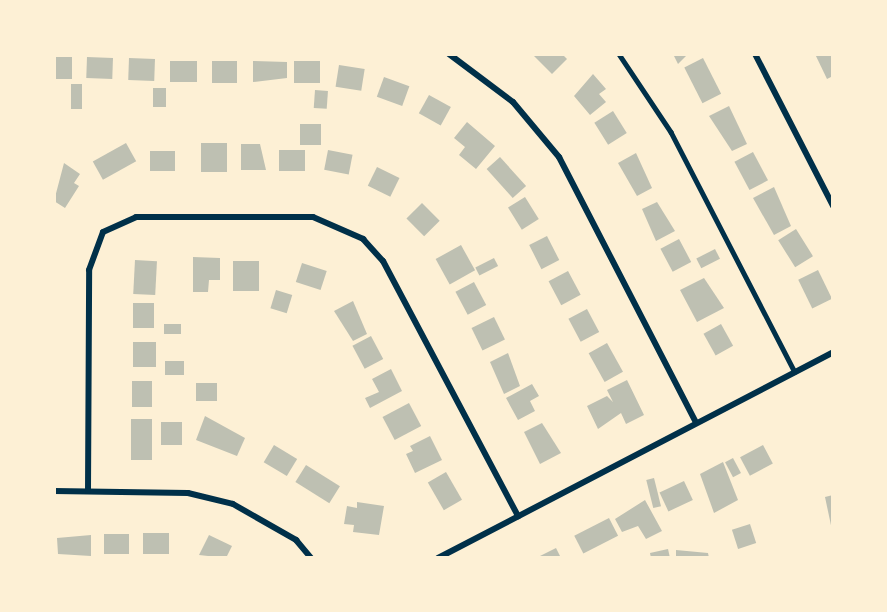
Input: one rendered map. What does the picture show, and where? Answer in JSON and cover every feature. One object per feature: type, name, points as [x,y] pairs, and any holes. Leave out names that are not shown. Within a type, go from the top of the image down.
[{"type":"street","points":[[449,54],[513,102],[559,157],[696,422]]},
{"type":"street","points":[[755,54],[833,206]]},
{"type":"street","points":[[88,491],[88,270],[103,232],[136,218],[313,217],[355,234],[383,261],[518,516]]},
{"type":"street","points":[[438,558],[833,352]]},
{"type":"street","points":[[54,491],[188,493],[232,504],[288,535],[311,558]]},
{"type":"lane","points":[[620,54],[671,132],[795,372]]},
{"type":"building","points":[[532,54],[562,54],[567,59],[552,74]]},
{"type":"building","points":[[673,54],[688,54],[678,64]]},
{"type":"building","points":[[815,54],[833,54],[833,76],[827,79]]},
{"type":"building","points":[[54,57],[72,57],[72,79],[54,79]]},
{"type":"building","points":[[87,57],[113,58],[112,79],[86,78]]},
{"type":"building","points":[[129,58],[155,59],[154,81],[128,80]]},
{"type":"building","points":[[703,58],[721,94],[702,103],[684,68]]},
{"type":"building","points":[[170,61],[197,61],[197,82],[170,82]]},
{"type":"building","points":[[212,61],[237,61],[237,83],[212,83]]},
{"type":"building","points":[[253,61],[287,62],[287,78],[253,82]]},
{"type":"building","points":[[294,61],[320,61],[320,83],[294,83]]},
{"type":"building","points":[[339,65],[365,69],[361,91],[336,87]]},
{"type":"building","points":[[593,74],[606,89],[599,94],[606,102],[590,115],[574,96]]},
{"type":"building","points":[[384,77],[409,86],[402,106],[377,97]]},
{"type":"building","points":[[71,84],[82,84],[82,109],[71,109]]},
{"type":"building","points":[[153,88],[166,88],[166,107],[153,107]]},
{"type":"building","points":[[315,90],[328,91],[327,109],[314,108]]},
{"type":"building","points":[[429,95],[451,107],[441,125],[419,113]]},
{"type":"building","points":[[729,106],[747,144],[732,151],[709,116]]},
{"type":"building","points":[[613,111],[627,133],[608,145],[594,123]]},
{"type":"building","points":[[467,122],[495,146],[476,169],[459,155],[465,147],[454,138]]},
{"type":"building","points":[[300,124],[321,124],[321,145],[300,145]]},
{"type":"building","points":[[126,143],[136,161],[103,180],[93,161]]},
{"type":"building","points":[[201,143],[227,143],[227,172],[201,172]]},
{"type":"building","points":[[241,144],[260,144],[266,170],[241,170]]},
{"type":"building","points":[[279,150],[305,150],[305,171],[279,171]]},
{"type":"building","points":[[328,150],[353,155],[349,174],[324,170]]},
{"type":"building","points":[[150,151],[175,151],[175,171],[150,171]]},
{"type":"building","points":[[753,152],[768,180],[749,190],[734,162]]},
{"type":"building","points":[[636,153],[652,188],[637,196],[618,163]]},
{"type":"building","points":[[500,157],[526,186],[513,198],[487,169]]},
{"type":"building","points":[[64,163],[80,174],[74,183],[79,186],[65,208],[54,201]]},
{"type":"building","points":[[377,167],[399,178],[390,197],[368,186]]},
{"type":"building","points":[[774,187],[791,226],[774,235],[753,198]]},
{"type":"building","points":[[525,197],[539,219],[522,230],[508,208]]},
{"type":"building","points":[[657,202],[675,231],[656,241],[642,209]]},
{"type":"building","points":[[422,203],[440,221],[424,236],[406,219]]},
{"type":"building","points":[[796,229],[813,256],[795,267],[778,240]]},
{"type":"building","points":[[547,236],[559,260],[541,269],[529,245]]},
{"type":"building","points":[[679,239],[691,262],[673,272],[660,249]]},
{"type":"building","points":[[461,245],[475,270],[450,284],[436,259]]},
{"type":"building","points":[[715,249],[720,259],[701,268],[696,259]]},
{"type":"building","points":[[193,257],[220,258],[220,280],[209,280],[208,292],[193,292]]},
{"type":"building","points":[[494,258],[498,266],[479,276],[475,268]]},
{"type":"building","points":[[135,260],[157,261],[155,295],[133,294]]},
{"type":"building","points":[[233,261],[259,261],[259,291],[233,291]]},
{"type":"building","points":[[302,263],[327,271],[321,290],[296,282]]},
{"type":"building","points":[[818,270],[832,299],[812,308],[798,280]]},
{"type":"building","points":[[568,271],[581,295],[561,305],[549,281]]},
{"type":"building","points":[[704,278],[724,308],[697,322],[680,290]]},
{"type":"building","points":[[474,282],[486,305],[468,315],[455,292]]},
{"type":"building","points":[[276,290],[292,295],[287,313],[270,308]]},
{"type":"building","points":[[353,301],[367,334],[353,341],[334,311]]},
{"type":"building","points":[[133,303],[154,303],[154,328],[133,328]]},
{"type":"building","points":[[587,309],[599,332],[581,342],[568,319]]},
{"type":"building","points":[[494,317],[505,339],[482,350],[472,328]]},
{"type":"building","points":[[164,324],[181,324],[181,334],[164,334]]},
{"type":"building","points":[[721,324],[733,346],[716,356],[704,334]]},
{"type":"building","points":[[371,336],[383,359],[365,369],[352,346]]},
{"type":"building","points":[[133,342],[156,342],[156,367],[133,367]]},
{"type":"building","points":[[607,343],[623,372],[605,382],[589,353]]},
{"type":"building","points":[[508,353],[520,386],[504,394],[490,362]]},
{"type":"building","points":[[165,361],[184,361],[184,375],[165,375]]},
{"type":"building","points":[[391,369],[402,391],[370,408],[365,398],[379,392],[372,379]]},
{"type":"building","points":[[627,380],[644,415],[626,424],[621,413],[598,429],[587,406],[607,396],[613,402],[607,390]]},
{"type":"building","points":[[132,381],[152,381],[152,407],[132,407]]},
{"type":"building","points":[[196,383],[217,383],[217,401],[196,401]]},
{"type":"building","points":[[532,384],[539,396],[530,401],[535,411],[518,420],[506,398]]},
{"type":"building","points":[[409,403],[421,426],[395,440],[383,417]]},
{"type":"building","points":[[205,416],[245,438],[237,456],[196,440]]},
{"type":"building","points":[[131,419],[152,419],[152,460],[131,460]]},
{"type":"building","points":[[161,422],[182,422],[182,445],[161,445]]},
{"type":"building","points":[[542,423],[561,453],[540,464],[524,432]]},
{"type":"building","points":[[430,436],[442,460],[415,473],[406,454],[413,451],[410,446]]},
{"type":"building","points":[[274,445],[297,459],[287,476],[264,462]]},
{"type":"building","points":[[763,445],[773,464],[750,476],[740,457]]},
{"type":"building","points":[[733,458],[741,473],[733,477],[725,462]]},
{"type":"building","points":[[723,462],[738,500],[714,513],[700,474]]},
{"type":"building","points":[[306,465],[340,486],[329,503],[295,482]]},
{"type":"building","points":[[446,472],[462,500],[444,510],[428,482]]},
{"type":"building","points":[[654,478],[661,506],[653,508],[646,480]]},
{"type":"building","points":[[684,481],[693,500],[668,511],[660,492]]},
{"type":"building","points":[[833,495],[833,530],[832,530],[825,497]]},
{"type":"building","points":[[645,500],[662,531],[646,539],[638,526],[622,532],[615,519]]},
{"type":"building","points":[[357,502],[384,506],[379,535],[353,532],[354,525],[344,524],[347,506],[357,508]]},
{"type":"building","points":[[609,518],[618,536],[583,554],[574,536]]},
{"type":"building","points":[[750,524],[756,543],[738,549],[732,530]]},
{"type":"building","points":[[143,533],[169,533],[169,554],[143,554]]},
{"type":"building","points":[[104,534],[129,534],[129,554],[104,554]]},
{"type":"building","points":[[91,535],[91,556],[58,554],[57,538]]},
{"type":"building","points":[[209,535],[232,546],[226,558],[199,555]]},
{"type":"building","points":[[556,548],[561,558],[536,558]]},
{"type":"building","points":[[668,549],[670,558],[651,558],[650,553]]},
{"type":"building","points":[[676,550],[708,553],[709,558],[676,558]]}]
